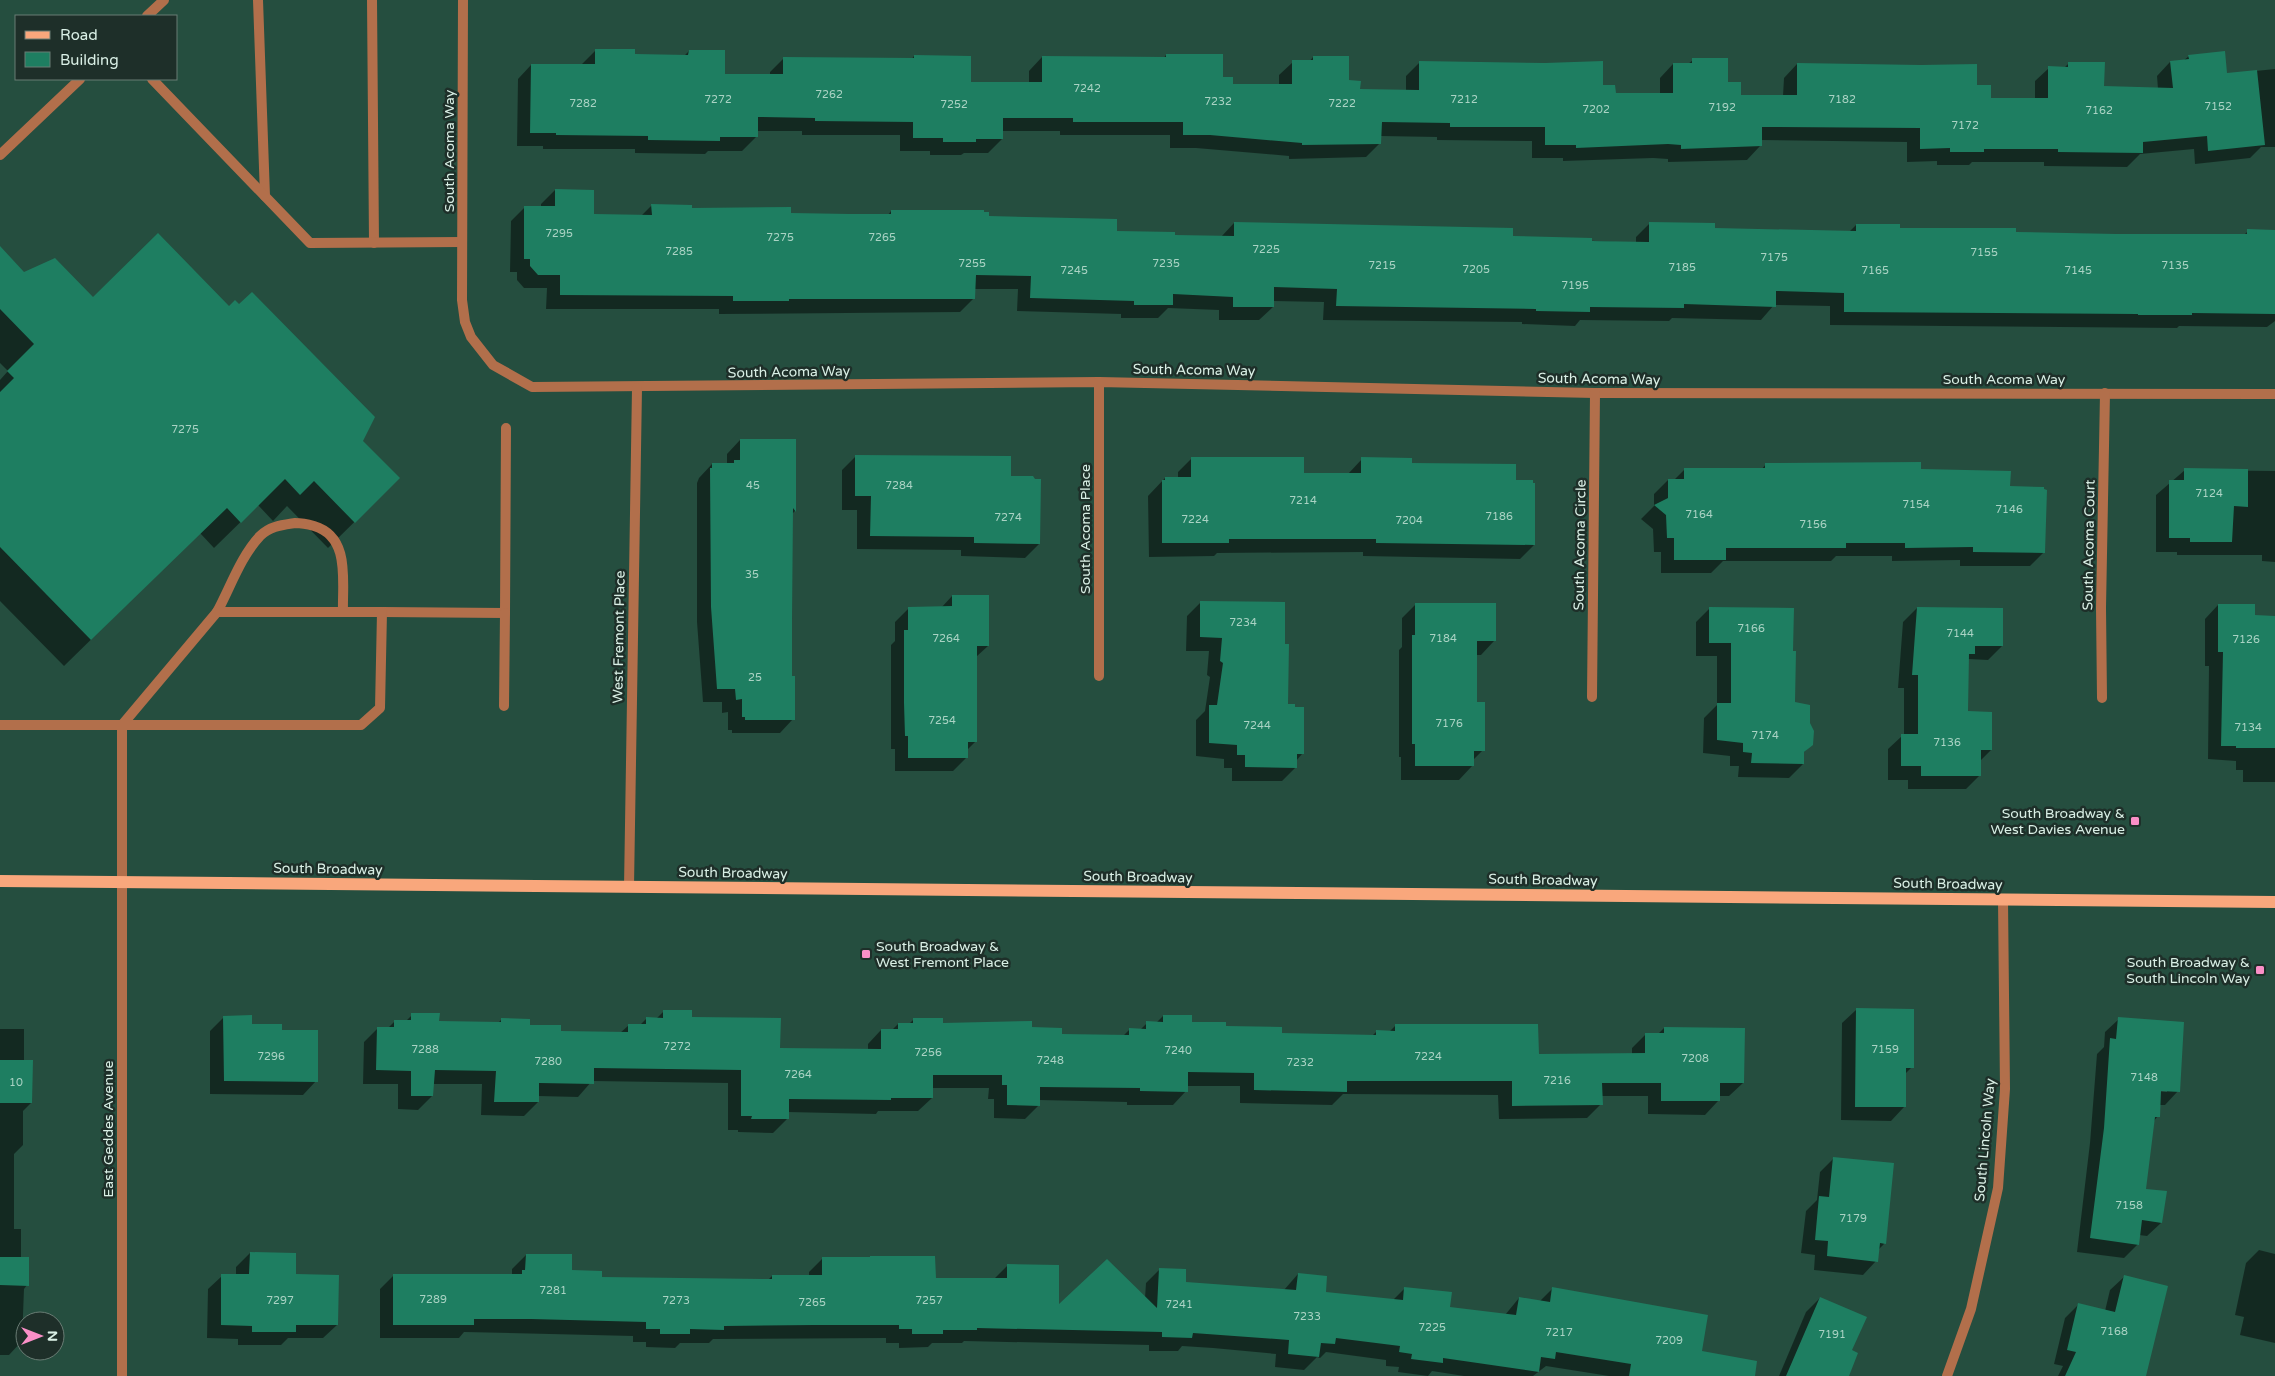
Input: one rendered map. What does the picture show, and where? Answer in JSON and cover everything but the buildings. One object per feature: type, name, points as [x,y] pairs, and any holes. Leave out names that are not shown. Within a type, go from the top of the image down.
[{"type":"main road","name":"South Broadway","points":[[0,881],[2275,902]]},
{"type":"street","points":[[148,15],[164,0]]},
{"type":"street","points":[[258,0],[265,196]]},
{"type":"street","points":[[372,0],[374,243]]},
{"type":"street","name":"South Acoma Way","points":[[464,0],[462,300],[465,322],[471,337],[493,365],[532,387],[637,388],[1099,382],[1595,393],[2275,394]]},
{"type":"street","points":[[0,155],[79,80]]},
{"type":"street","points":[[153,80],[310,243],[462,242]]},
{"type":"street","name":"South Acoma Place","points":[[1099,382],[1099,676]]},
{"type":"street","name":"West Fremont Place","points":[[629,887],[637,388]]},
{"type":"street","name":"South Acoma Circle","points":[[1592,697],[1595,393]]},
{"type":"street","name":"South Acoma Court","points":[[2102,698],[2101,608],[2106,393]]},
{"type":"street","points":[[504,706],[506,428]]},
{"type":"street","points":[[122,725],[217,612],[247,553],[261,536],[276,525],[301,523],[321,528],[336,541],[342,556],[343,612]]},
{"type":"street","points":[[217,612],[505,612]]},
{"type":"street","points":[[0,725],[362,725],[380,708],[382,612]]},
{"type":"street","name":"East Geddes Avenue","points":[[122,725],[122,1376]]},
{"type":"street","name":"South Lincoln Way","points":[[1947,1376],[1971,1309],[1998,1188],[2005,1089],[2003,900]]},
{"type":"place","name":"South Broadway & West Davies Avenue","points":[[2135,821]]},
{"type":"place","name":"South Broadway & West Fremont Place","points":[[866,954]]},
{"type":"place","name":"South Broadway & South Lincoln Way","points":[[2260,970]]}]
